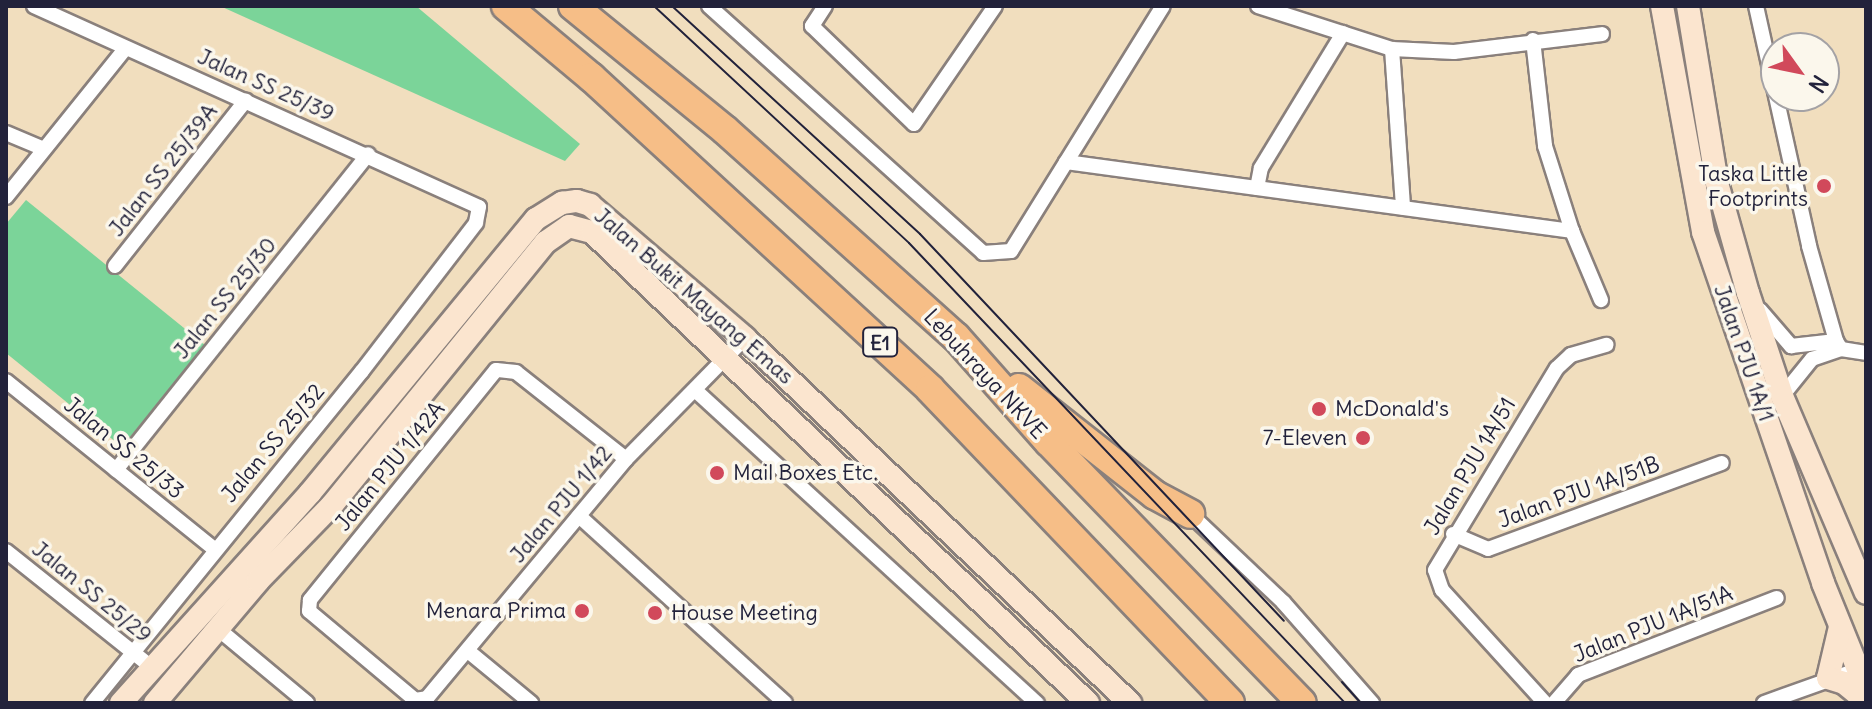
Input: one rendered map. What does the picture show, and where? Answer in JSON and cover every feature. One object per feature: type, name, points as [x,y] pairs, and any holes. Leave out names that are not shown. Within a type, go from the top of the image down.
[{"type":"highway","name":"E1","points":[[506,6],[591,77],[930,389],[1230,703]]},
{"type":"highway","name":"Lebuhraya NKVE","points":[[573,6],[725,130],[956,337],[1049,442],[1302,703]]},
{"type":"highway","points":[[956,337],[1098,452],[1190,514]]},
{"type":"main road","name":"Jalan PJU 1A/1","points":[[1662,6],[1703,232],[1840,626],[1858,662],[1866,689]]},
{"type":"main road","name":"Jalan PJU 1A/1","points":[[1688,6],[1717,183],[1748,293],[1782,396],[1866,593]]},
{"type":"main road","name":"Jalan Bukit Mayang Emas","points":[[121,703],[141,660],[310,493],[536,219],[562,203],[590,205],[745,338],[1130,703]]},
{"type":"main road","name":"Jalan Bukit Mayang Emas","points":[[155,703],[217,628],[332,505],[558,231],[581,226],[592,232],[1083,701]]},
{"type":"main road","points":[[1840,626],[1828,678],[1844,683],[1866,701]]},
{"type":"main road","points":[[1074,651],[1086,675],[1083,701]]},
{"type":"street","name":"Jalan SS 25/39","points":[[34,6],[368,154],[479,207]]},
{"type":"street","points":[[709,6],[983,253],[1011,251],[1163,6]]},
{"type":"street","points":[[825,6],[812,26],[914,124],[995,6]]},
{"type":"street","points":[[1258,6],[1392,49],[1454,52],[1602,34]]},
{"type":"street","points":[[1756,6],[1809,246],[1839,345]]},
{"type":"street","points":[[1257,188],[1261,168],[1343,33]]},
{"type":"street","points":[[1533,40],[1545,146],[1572,231],[1601,300]]},
{"type":"street","points":[[6,197],[126,48]]},
{"type":"street","points":[[1392,49],[1403,208]]},
{"type":"street","name":"Jalan SS 25/39A","points":[[115,266],[246,100]]},
{"type":"street","points":[[6,133],[44,149]]},
{"type":"street","name":"Jalan SS 25/30","points":[[116,470],[368,154]]},
{"type":"street","points":[[1066,162],[1572,231]]},
{"type":"street","name":"Jalan SS 25/32","points":[[92,703],[141,660],[214,549],[467,236],[479,207]]},
{"type":"street","points":[[1748,293],[1791,346],[1839,345],[1866,353]]},
{"type":"street","name":"Jalan PJU 1/42","points":[[415,700],[435,691],[626,459],[745,338]]},
{"type":"street","name":"Jalan PJU 1A/51","points":[[1545,703],[1435,579],[1453,534],[1557,368],[1571,355],[1607,345]]},
{"type":"street","points":[[1782,396],[1812,359],[1839,345]]},
{"type":"street","name":"Jalan PJU 1/42A","points":[[415,700],[314,619],[310,600],[496,370],[516,372],[626,459]]},
{"type":"street","name":"Jalan SS 25/33","points":[[6,381],[214,549]]},
{"type":"street","points":[[695,390],[1037,703]]},
{"type":"street","name":"Jalan PJU 1A/51B","points":[[1453,534],[1488,549],[1722,463]]},
{"type":"street","points":[[1190,514],[1283,602],[1372,703]]},
{"type":"street","points":[[579,516],[785,703]]},
{"type":"street","name":"Jalan SS 25/29","points":[[6,551],[141,660]]},
{"type":"street","name":"Jalan PJU 1A/51A","points":[[1554,703],[1578,675],[1777,598]]},
{"type":"street","points":[[217,628],[288,697],[307,703]]},
{"type":"street","points":[[468,651],[531,703]]},
{"type":"street","points":[[1764,703],[1828,678],[1858,662]]},
{"type":"green space","points":[[220,6],[416,6],[580,144],[565,161]]},
{"type":"green space","points":[[26,200],[205,345],[122,447],[6,353],[6,224]]},
{"type":"tram line","points":[[654,6],[909,243],[1345,703]]},
{"type":"tram line","points":[[672,6],[920,234],[1284,621]]},
{"type":"tram line","points":[[1342,682],[1361,703]]},
{"type":"place","name":"Taska Little Footprints","points":[[1824,186]]},
{"type":"place","name":"McDonald's","points":[[1319,409]]},
{"type":"place","name":"7-Eleven","points":[[1363,438]]},
{"type":"place","name":"Mail Boxes Etc.","points":[[717,473]]},
{"type":"place","name":"Menara Prima","points":[[582,611]]},
{"type":"place","name":"House Meeting","points":[[655,613]]}]
